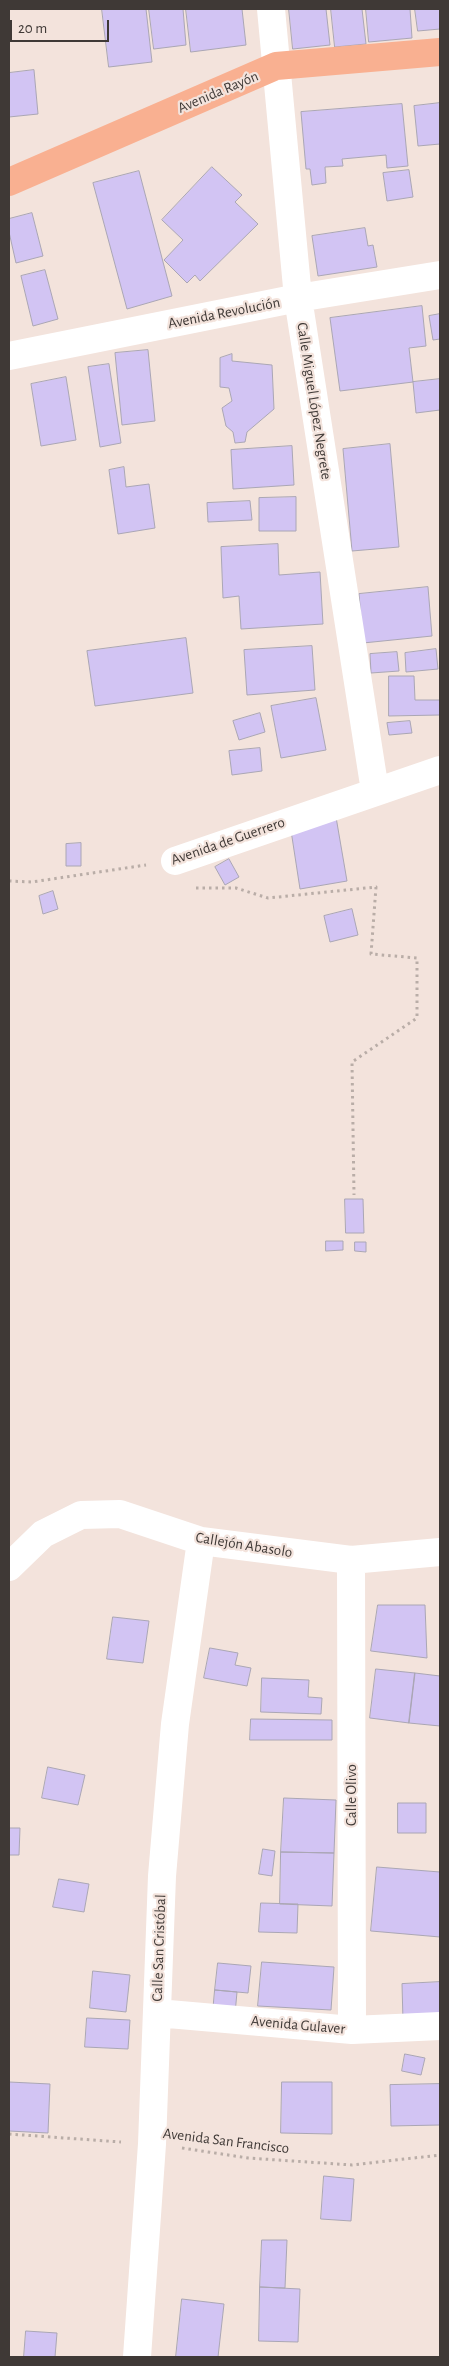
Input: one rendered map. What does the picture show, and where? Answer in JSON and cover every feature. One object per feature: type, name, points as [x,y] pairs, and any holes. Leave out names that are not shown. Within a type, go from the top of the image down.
[{"type":"main road","name":"Avenida Rayón","points":[[9,182],[276,66],[440,52]]},
{"type":"street","name":"Calle Miguel López Negrete","points":[[271,9],[298,298],[375,791]]},
{"type":"street","name":"Avenida Revolución","points":[[9,356],[298,298],[440,275]]},
{"type":"street","name":"Avenida de Guerrero","points":[[175,861],[440,770]]},
{"type":"street","name":"Callejón Abasolo","points":[[9,1567],[44,1534],[81,1515],[120,1514],[202,1541],[351,1560],[440,1552]]},
{"type":"street","name":"Calle San Cristóbal","points":[[137,2357],[152,2144],[162,1876],[174,1724],[202,1541]]},
{"type":"street","name":"Calle Olivo","points":[[351,1560],[352,2030]]},
{"type":"street","name":"Avenida Gulaver","points":[[157,2013],[352,2030],[440,2026]]},
{"type":"path","name":"Avenida de Guerrero","points":[[9,881],[32,882],[175,861]]},
{"type":"path","points":[[175,861],[196,888],[236,888],[268,898],[376,887],[371,954],[417,958],[417,1018],[352,1062],[354,1195]]},
{"type":"path","name":"Avenida San Francisco","points":[[9,2134],[152,2144],[248,2158],[352,2164],[440,2155]]},
{"type":"building","points":[[102,9],[146,9],[152,62],[109,67]]},
{"type":"building","points":[[149,9],[183,9],[186,45],[154,49]]},
{"type":"building","points":[[186,9],[242,9],[246,45],[191,52]]},
{"type":"building","points":[[289,9],[326,9],[330,45],[293,49]]},
{"type":"building","points":[[331,9],[362,9],[366,44],[335,47]]},
{"type":"building","points":[[366,9],[410,9],[412,38],[369,42]]},
{"type":"building","points":[[415,9],[440,9],[440,29],[418,31]]},
{"type":"building","points":[[34,70],[38,114],[9,117],[9,73]]},
{"type":"building","points":[[440,103],[440,144],[418,146],[414,106]]},
{"type":"building","points":[[402,104],[408,166],[387,168],[386,155],[342,159],[343,166],[325,167],[326,183],[312,185],[310,169],[306,169],[301,112]]},
{"type":"building","points":[[212,167],[242,195],[235,202],[258,224],[200,281],[195,275],[187,283],[164,260],[183,240],[162,220]]},
{"type":"building","points":[[409,170],[413,197],[387,201],[383,173]]},
{"type":"building","points":[[139,171],[172,296],[127,309],[93,183]]},
{"type":"building","points":[[32,213],[43,256],[16,263],[9,232],[9,219]]},
{"type":"building","points":[[365,228],[368,246],[373,245],[377,267],[318,276],[312,236]]},
{"type":"building","points":[[45,270],[58,319],[33,326],[21,276]]},
{"type":"building","points":[[422,306],[426,346],[409,348],[413,382],[340,391],[330,318]]},
{"type":"building","points":[[440,314],[440,339],[433,340],[429,316]]},
{"type":"building","points":[[148,350],[155,421],[122,425],[115,353]]},
{"type":"building","points":[[232,354],[232,361],[272,365],[274,409],[247,432],[245,442],[235,443],[233,432],[226,426],[222,408],[232,401],[229,388],[220,387],[220,358]]},
{"type":"building","points":[[109,364],[121,443],[100,447],[88,367]]},
{"type":"building","points":[[66,377],[76,440],[41,446],[31,384]]},
{"type":"building","points":[[440,379],[440,410],[416,413],[413,382]]},
{"type":"building","points":[[390,444],[399,547],[352,551],[343,449]]},
{"type":"building","points":[[292,446],[294,485],[233,489],[231,450]]},
{"type":"building","points":[[124,467],[126,487],[149,484],[155,528],[118,534],[109,470]]},
{"type":"building","points":[[296,497],[296,531],[259,531],[259,498]]},
{"type":"building","points":[[250,501],[252,520],[208,522],[207,503]]},
{"type":"building","points":[[278,544],[279,575],[320,572],[323,624],[241,629],[239,596],[223,598],[221,547]]},
{"type":"building","points":[[428,587],[432,636],[363,643],[359,594]]},
{"type":"building","points":[[186,638],[193,693],[95,706],[87,651]]},
{"type":"building","points":[[312,646],[315,690],[247,695],[244,650]]},
{"type":"building","points":[[436,649],[438,669],[406,672],[405,653]]},
{"type":"building","points":[[397,652],[399,671],[371,673],[370,654]]},
{"type":"building","points":[[389,676],[414,676],[415,700],[440,700],[440,715],[389,716]]},
{"type":"building","points":[[316,698],[326,750],[281,758],[271,706]]},
{"type":"building","points":[[260,713],[265,732],[239,740],[233,721]]},
{"type":"building","points":[[410,721],[412,733],[389,735],[387,723]]},
{"type":"building","points":[[260,748],[262,771],[232,775],[229,751]]},
{"type":"building","points":[[336,817],[347,881],[300,889],[290,824]]},
{"type":"building","points":[[81,843],[81,866],[66,866],[66,844]]},
{"type":"building","points":[[229,859],[239,877],[225,885],[215,867]]},
{"type":"building","points":[[53,891],[58,909],[43,914],[39,896]]},
{"type":"building","points":[[352,909],[358,935],[330,942],[324,916]]},
{"type":"building","points":[[345,1199],[363,1199],[364,1233],[346,1233]]},
{"type":"building","points":[[326,1241],[343,1241],[343,1250],[326,1251]]},
{"type":"building","points":[[355,1242],[366,1242],[366,1252],[355,1251]]},
{"type":"building","points":[[378,1605],[425,1605],[427,1658],[371,1651]]},
{"type":"building","points":[[113,1617],[149,1621],[143,1663],[107,1659]]},
{"type":"building","points":[[210,1648],[238,1653],[235,1665],[251,1668],[247,1686],[204,1678]]},
{"type":"building","points":[[376,1669],[415,1673],[409,1723],[370,1718]]},
{"type":"building","points":[[415,1673],[440,1676],[440,1726],[409,1723]]},
{"type":"building","points":[[262,1678],[309,1680],[308,1697],[322,1698],[321,1714],[261,1712]]},
{"type":"building","points":[[251,1719],[332,1720],[332,1740],[250,1740]]},
{"type":"building","points":[[48,1767],[85,1775],[78,1805],[42,1798]]},
{"type":"building","points":[[284,1798],[336,1800],[334,1853],[281,1852]]},
{"type":"building","points":[[398,1803],[426,1803],[426,1833],[398,1833]]},
{"type":"building","points":[[9,1828],[20,1828],[19,1855],[9,1855]]},
{"type":"building","points":[[263,1849],[275,1851],[272,1876],[259,1874]]},
{"type":"building","points":[[281,1852],[334,1853],[332,1906],[280,1904]]},
{"type":"building","points":[[377,1867],[440,1872],[440,1937],[371,1931]]},
{"type":"building","points":[[59,1879],[89,1884],[84,1912],[53,1907]]},
{"type":"building","points":[[261,1903],[298,1904],[297,1933],[259,1932]]},
{"type":"building","points":[[262,1962],[334,1967],[331,2010],[258,2006]]},
{"type":"building","points":[[218,1963],[251,1966],[248,1993],[215,1990]]},
{"type":"building","points":[[93,1971],[130,1975],[126,2012],[90,2008]]},
{"type":"building","points":[[440,1982],[440,2020],[403,2021],[402,1984]]},
{"type":"building","points":[[215,1990],[237,1992],[235,2014],[213,2012]]},
{"type":"building","points":[[87,2018],[130,2020],[128,2049],[85,2047]]},
{"type":"building","points":[[405,2054],[425,2058],[421,2075],[402,2071]]},
{"type":"building","points":[[9,2082],[50,2084],[48,2133],[9,2131]]},
{"type":"building","points":[[282,2082],[332,2082],[332,2134],[281,2133]]},
{"type":"building","points":[[440,2084],[440,2125],[391,2126],[390,2085]]},
{"type":"building","points":[[324,2176],[354,2179],[351,2221],[321,2219]]},
{"type":"building","points":[[262,2240],[287,2240],[285,2288],[260,2287]]},
{"type":"building","points":[[260,2287],[300,2289],[298,2342],[259,2341]]},
{"type":"building","points":[[182,2299],[224,2304],[218,2357],[176,2357]]},
{"type":"building","points":[[26,2331],[57,2333],[55,2357],[24,2357]]}]
